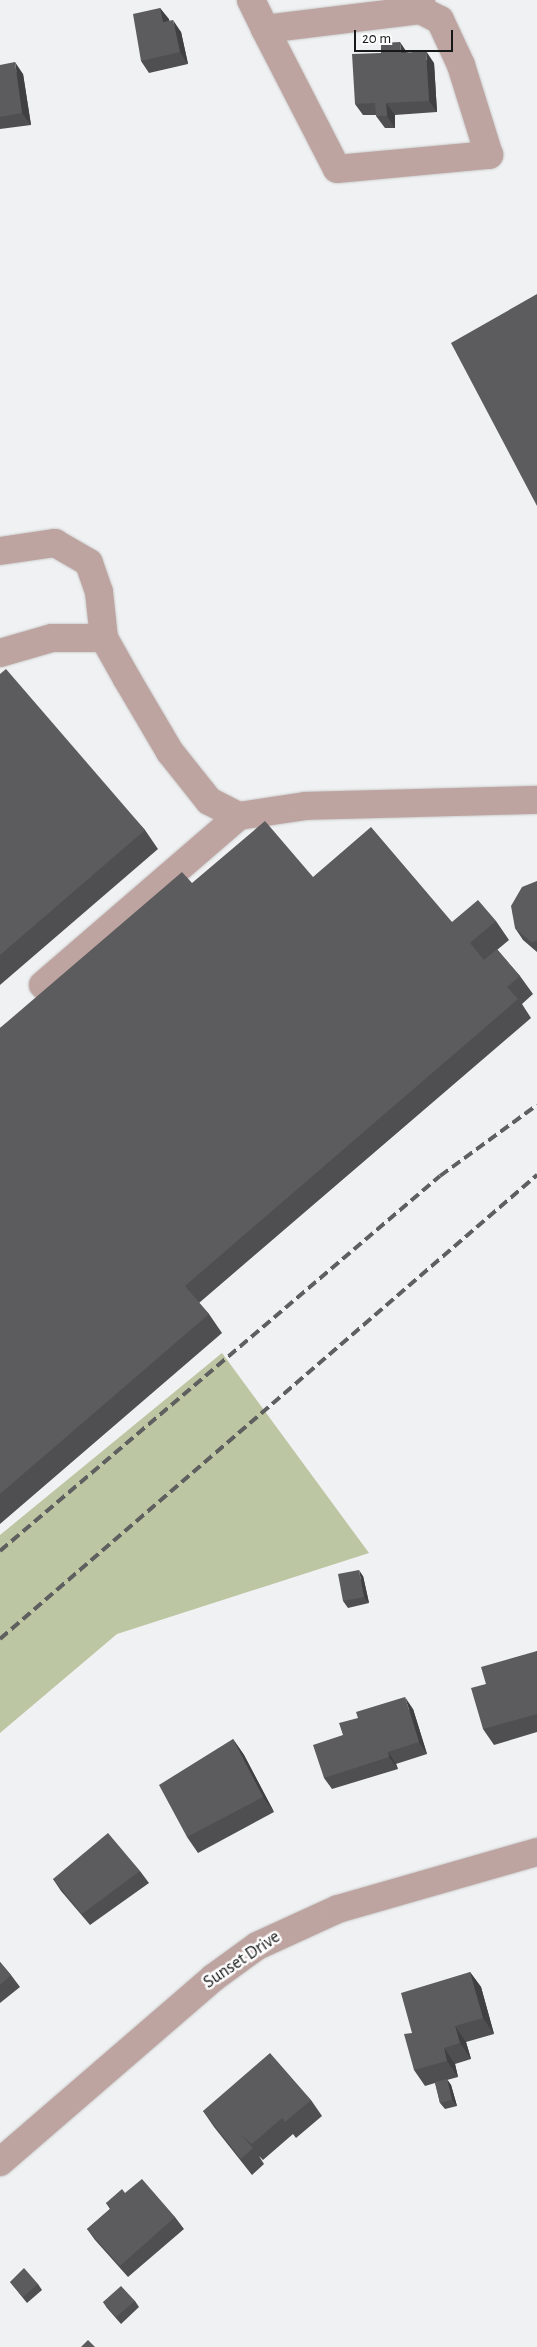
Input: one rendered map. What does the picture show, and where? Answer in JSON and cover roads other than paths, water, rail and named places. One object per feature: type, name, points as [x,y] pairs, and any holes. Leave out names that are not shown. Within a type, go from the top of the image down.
[{"type":"street","points":[[251,0],[265,29],[337,169],[489,155],[461,65],[440,20],[420,5],[265,29]]},
{"type":"street","points":[[0,551],[55,543],[89,563],[99,592],[104,638],[170,752],[209,801],[239,816]]},
{"type":"street","points":[[0,653],[52,638],[104,638]]},
{"type":"street","points":[[43,985],[239,816],[306,806],[537,800]]},
{"type":"street","name":"Sunset Drive","points":[[0,2162],[213,1978],[257,1946],[338,1909],[537,1852]]},
{"type":"railway","points":[[0,1551],[440,1176],[537,1105]]},
{"type":"railway","points":[[0,1639],[537,1175]]}]
